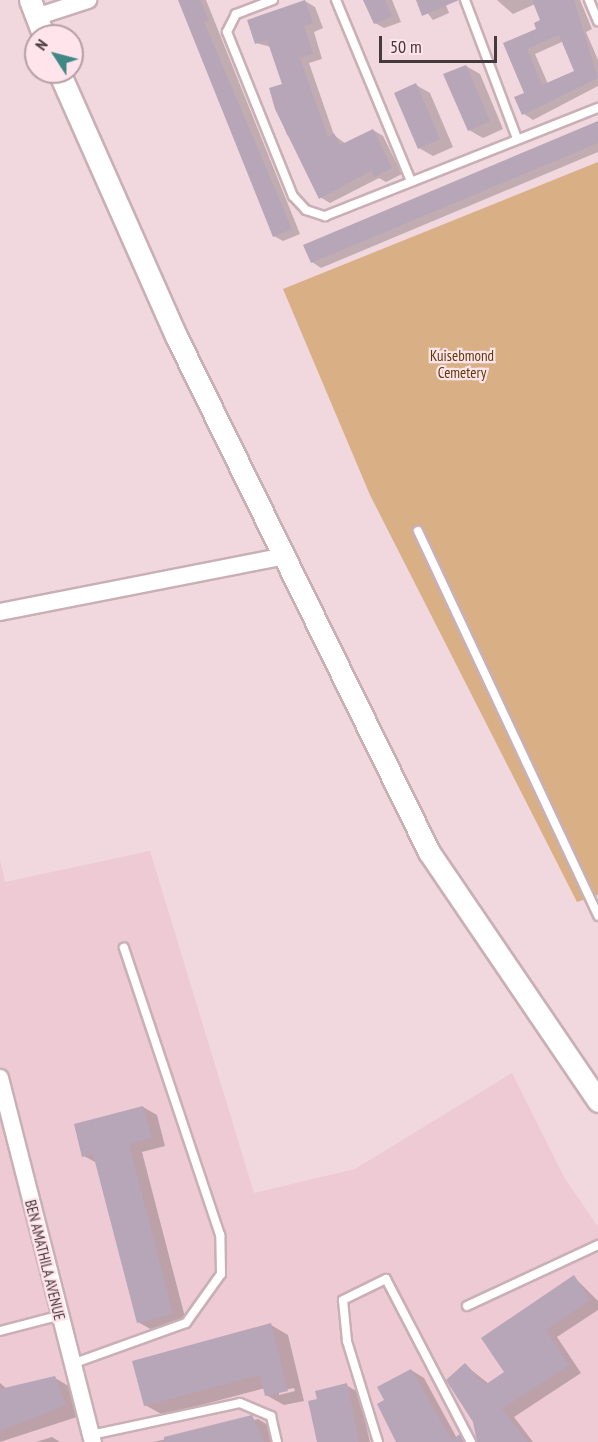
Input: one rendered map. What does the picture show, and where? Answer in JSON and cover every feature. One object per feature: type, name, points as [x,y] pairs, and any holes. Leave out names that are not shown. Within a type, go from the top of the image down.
[{"type":"street","points":[[36,18],[88,0]]},
{"type":"street","points":[[64,84],[176,336],[429,852],[598,1101]]},
{"type":"street","points":[[0,612],[285,556]]},
{"type":"street","name":"BEN AMATHILA AVENUE","points":[[0,1078],[58,1316],[92,1438]]},
{"type":"lane","points":[[273,0],[236,14],[227,32],[293,196],[306,210],[325,216],[410,179],[598,108]]},
{"type":"lane","points":[[336,0],[410,179]]},
{"type":"lane","points":[[465,0],[517,138]]},
{"type":"lane","points":[[589,0],[598,21]]},
{"type":"lane","points":[[418,531],[598,916]]},
{"type":"lane","points":[[71,1364],[186,1323],[221,1274],[220,1235],[124,948]]},
{"type":"lane","points":[[467,1306],[598,1245]]},
{"type":"lane","points":[[378,1442],[347,1341],[343,1300],[386,1279],[471,1442]]},
{"type":"lane","points":[[0,1331],[58,1316]]},
{"type":"lane","points":[[92,1438],[240,1403],[271,1416],[277,1442]]},
{"type":"shaded area","points":[[150,851],[254,1193],[355,1169],[512,1073],[564,1177],[598,1227],[598,1442],[0,1442],[0,860],[5,882]]},
{"type":"green space","name":"Kuisebmond Cemetery","points":[[598,162],[598,895],[577,902],[370,495],[283,289]]},
{"type":"building","points":[[178,0],[200,0],[209,21],[204,22],[292,229],[273,237]]},
{"type":"building","points":[[305,0],[313,23],[304,26],[313,54],[300,58],[328,137],[334,133],[340,145],[373,129],[392,168],[374,177],[371,171],[319,199],[275,109],[269,88],[282,84],[267,40],[255,44],[247,20]]},
{"type":"building","points":[[363,0],[385,0],[392,16],[374,24]]},
{"type":"building","points":[[416,0],[459,0],[422,16]]},
{"type":"building","points":[[532,0],[574,0],[598,78],[522,115],[514,97],[524,93],[503,43],[536,29],[534,23],[540,20]],"holes":[[[559,35],[574,71],[542,85],[527,49]]]},
{"type":"building","points":[[466,65],[490,121],[468,131],[443,74]]},
{"type":"building","points":[[416,83],[440,139],[418,149],[394,93]]},
{"type":"building","points":[[598,121],[598,143],[311,263],[303,245]]},
{"type":"building","points":[[143,1106],[152,1138],[129,1144],[173,1314],[137,1323],[93,1154],[82,1157],[74,1124]]},
{"type":"building","points":[[574,1275],[590,1300],[546,1330],[569,1365],[502,1409],[528,1442],[477,1442],[473,1422],[446,1380],[465,1363],[485,1385],[504,1372],[481,1338]]},
{"type":"building","points":[[271,1323],[288,1391],[265,1396],[260,1375],[144,1406],[132,1361]]},
{"type":"building","points":[[411,1369],[452,1440],[460,1434],[464,1442],[396,1442],[377,1404],[384,1400],[377,1387]]},
{"type":"building","points":[[55,1376],[66,1405],[0,1431],[0,1389]]},
{"type":"building","points":[[347,1383],[359,1442],[317,1442],[308,1401],[317,1399],[315,1391]]},
{"type":"building","points":[[252,1415],[264,1442],[164,1442],[164,1437]]}]
